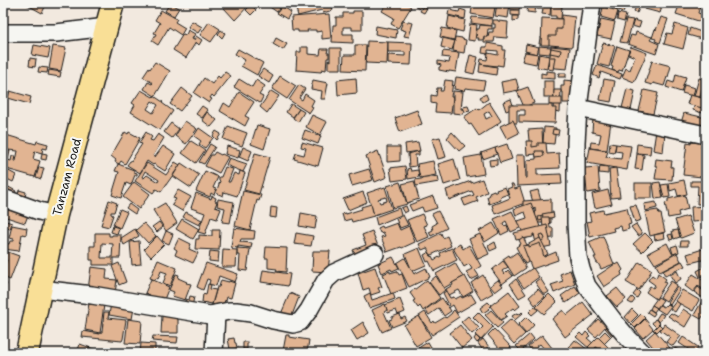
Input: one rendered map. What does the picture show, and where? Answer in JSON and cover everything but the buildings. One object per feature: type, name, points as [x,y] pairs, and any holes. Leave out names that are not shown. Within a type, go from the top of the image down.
[{"type":"highway","name":"Tanzam Road","points":[[27,353],[56,215],[113,3]]},
{"type":"street","points":[[592,3],[578,108],[576,142],[576,223],[578,257],[587,286],[616,324],[643,353]]},
{"type":"street","points":[[3,33],[56,33],[107,27]]},
{"type":"street","points":[[578,108],[706,135]]},
{"type":"street","points":[[3,198],[39,211],[56,215]]},
{"type":"street","points":[[40,289],[92,295],[210,315],[236,311],[293,324],[300,322],[310,310],[326,280],[334,273],[375,254]]},
{"type":"street","points":[[214,353],[216,314]]}]
